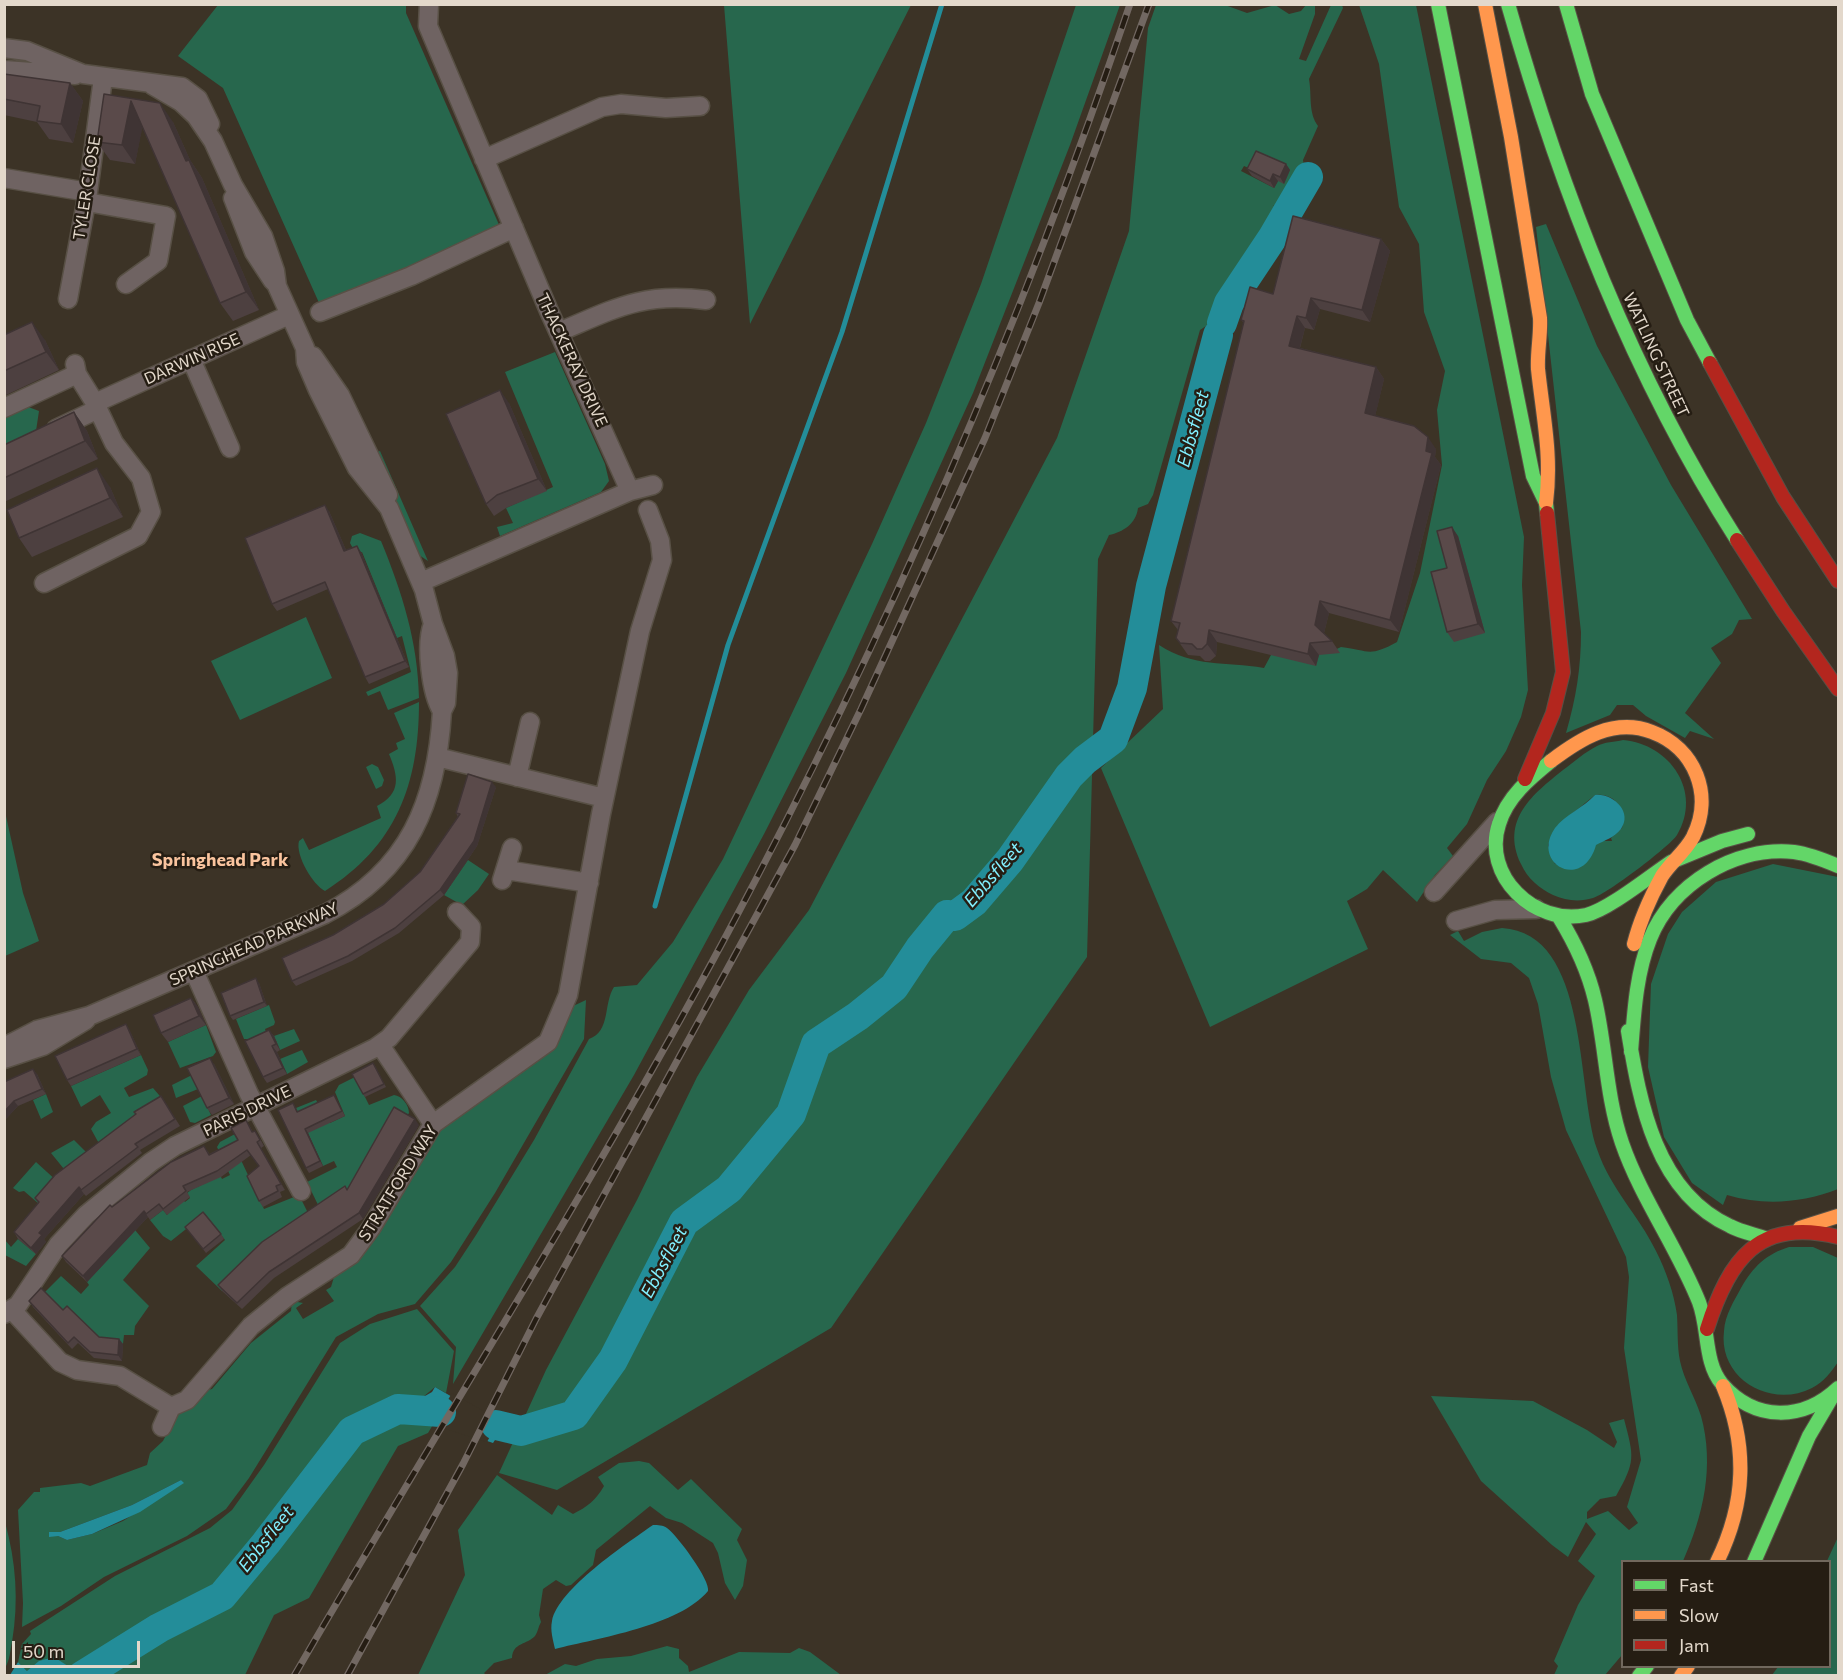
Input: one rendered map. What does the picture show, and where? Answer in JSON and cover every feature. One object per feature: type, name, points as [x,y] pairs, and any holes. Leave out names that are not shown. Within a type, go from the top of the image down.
[{"type":"main road","points":[[1438,4],[1533,476],[1546,503]]},
{"type":"main road","points":[[1472,4],[1498,123],[1532,351],[1538,365],[1550,470],[1546,503],[1563,672],[1553,713],[1522,784],[1498,820],[1496,852],[1499,866],[1519,896],[1536,909],[1559,916],[1583,916],[1594,913],[1671,862],[1722,841],[1760,832]]},
{"type":"main road","points":[[1485,4],[1522,190],[1542,350],[1538,365]]},
{"type":"main road","name":"WATLING STREET","points":[[1508,4],[1533,96],[1556,165],[1594,260],[1642,367],[1713,502],[1797,632],[1839,689]]},
{"type":"main road","points":[[1566,4],[1592,94],[1686,320],[1783,497],[1839,580]]},
{"type":"main road","points":[[1522,784],[1569,747],[1601,730],[1635,727],[1665,738],[1690,759],[1699,777],[1701,812],[1696,829],[1686,847],[1671,862],[1653,893],[1635,938],[1625,981],[1626,1017],[1631,1053],[1654,1143],[1680,1190],[1692,1203],[1725,1224],[1746,1234],[1765,1238]]},
{"type":"main road","points":[[1631,1053],[1637,984],[1651,937],[1667,910],[1698,879],[1721,865],[1766,853],[1800,853],[1839,866]]},
{"type":"main road","points":[[1559,916],[1586,969],[1594,993],[1605,1074],[1623,1145],[1637,1177],[1679,1250],[1707,1329]]},
{"type":"main road","points":[[1718,1560],[1733,1523],[1740,1496],[1743,1459],[1739,1426],[1708,1352],[1707,1329],[1712,1309],[1726,1278],[1750,1249],[1765,1238],[1839,1216]]},
{"type":"main road","points":[[1800,1228],[1839,1237]]},
{"type":"main road","points":[[1722,1384],[1739,1399],[1755,1408],[1786,1413],[1816,1407],[1837,1390]]},
{"type":"main road","points":[[1755,1560],[1805,1443],[1837,1390]]},
{"type":"street","name":"THACKERAY DRIVE","points":[[429,4],[428,26],[630,492]]},
{"type":"street","name":"SPRINGHEAD PARKWAY","points":[[4,48],[27,51],[83,74],[152,85],[164,83],[190,90],[204,110],[213,130],[213,141],[233,185],[242,195],[263,236],[275,270],[277,286],[305,348],[306,362],[357,468],[389,508],[421,582],[433,624],[440,639],[448,673],[446,703],[441,711],[437,757],[428,802],[416,827],[390,865],[370,885],[325,914],[89,1016],[46,1027],[4,1047]]},
{"type":"street","name":"SPRINGHEAD PARKWAY","points":[[4,70],[48,75],[83,74]]},
{"type":"street","name":"TYLER CLOSE","points":[[68,299],[88,197],[103,78]]},
{"type":"street","points":[[484,159],[602,107],[621,104],[661,108],[700,106]]},
{"type":"street","points":[[4,178],[166,216],[158,261],[126,284]]},
{"type":"street","points":[[320,312],[411,276],[514,228]]},
{"type":"street","points":[[560,332],[644,299],[674,296],[706,300]]},
{"type":"street","name":"DARWIN RISE","points":[[36,439],[96,406],[191,359],[290,315]]},
{"type":"street","points":[[191,359],[231,448]]},
{"type":"street","points":[[4,408],[76,369],[114,443],[141,478],[151,512],[138,536],[44,583]]},
{"type":"street","points":[[421,582],[630,492],[653,485]]},
{"type":"street","name":"STRATFORD WAY","points":[[171,1407],[188,1399],[251,1326],[288,1296],[351,1255],[371,1228],[433,1124],[548,1042],[568,995],[604,798],[640,631],[662,560],[660,541],[648,510]]},
{"type":"street","points":[[518,777],[530,722]]},
{"type":"street","points":[[437,757],[604,798]]},
{"type":"street","points":[[1434,892],[1498,820]]},
{"type":"street","points":[[512,848],[504,875],[589,883]]},
{"type":"street","points":[[1456,921],[1495,910],[1536,909]]},
{"type":"street","name":"PARIS DRIVE","points":[[8,1312],[58,1245],[102,1200],[176,1146],[258,1108],[380,1045],[408,1018],[470,942],[471,927],[457,912]]},
{"type":"street","points":[[194,971],[258,1108],[301,1191]]},
{"type":"street","name":"SPRINGHEAD PARKWAY","points":[[4,1059],[43,1046],[84,1024],[89,1016]]},
{"type":"street","points":[[380,1045],[433,1124]]},
{"type":"street","points":[[8,1312],[60,1362],[74,1370],[120,1376],[171,1407],[162,1427]]},
{"type":"green space","points":[[218,5],[406,5],[406,13],[500,227],[320,305],[223,88],[178,56]]},
{"type":"green space","points":[[724,5],[911,5],[750,324]]},
{"type":"green space","points":[[1076,5],[1120,5],[1070,145],[973,393],[846,673],[764,834],[634,1075],[453,1384],[456,1347],[420,1306],[455,1267],[476,1235],[534,1140],[589,1039],[601,1030],[614,987],[637,985],[673,942],[723,859],[872,544],[926,423],[981,284]]},
{"type":"green space","points":[[1156,5],[1225,5],[1247,13],[1275,5],[1289,14],[1301,11],[1306,5],[1315,5],[1315,14],[1299,59],[1306,61],[1331,5],[1342,5],[1343,8],[1309,79],[1312,109],[1318,126],[1303,160],[1304,167],[1315,174],[1313,177],[1318,180],[1313,188],[1315,191],[1290,217],[1273,205],[1288,222],[1285,222],[1247,295],[1235,327],[1212,322],[1200,330],[1153,495],[1148,504],[1138,508],[1132,523],[1119,532],[1109,535],[1098,559],[1087,957],[831,1328],[557,1490],[499,1473],[546,1370],[637,1200],[697,1077],[749,990],[809,910],[1057,438],[1129,231],[1148,28]],"holes":[[[1244,166],[1278,181],[1274,188],[1241,171]]]},
{"type":"green space","points":[[1359,5],[1416,5],[1524,537],[1522,585],[1528,690],[1521,717],[1506,751],[1487,780],[1467,824],[1447,848],[1453,856],[1435,875],[1417,902],[1383,870],[1367,889],[1347,901],[1368,949],[1210,1027],[1101,768],[1163,709],[1159,645],[1197,661],[1264,668],[1271,655],[1320,648],[1326,654],[1341,647],[1374,651],[1397,642],[1420,573],[1442,465],[1437,410],[1445,371],[1424,312],[1419,244],[1399,207],[1379,64]]},
{"type":"green space","points":[[1546,224],[1597,346],[1671,485],[1752,619],[1739,620],[1732,634],[1711,648],[1721,663],[1685,713],[1714,739],[1690,731],[1685,738],[1646,716],[1633,705],[1617,705],[1610,715],[1566,733],[1577,683],[1581,632],[1536,227]]},
{"type":"green space","points":[[555,352],[605,464],[609,481],[601,492],[500,536],[497,527],[513,523],[506,508],[553,487],[505,372]]},
{"type":"green space","points":[[23,405],[39,411],[36,431],[5,447],[5,415]]},
{"type":"green space","points":[[380,451],[428,561],[419,555],[372,454]]},
{"type":"green space","points":[[360,533],[381,541],[402,598],[416,657],[419,698],[388,710],[380,691],[368,696],[366,692],[411,672],[402,636],[397,638],[362,552],[356,554],[350,543],[352,536]]},
{"type":"green space","points":[[306,617],[332,678],[240,720],[211,661]]},
{"type":"green space","points":[[419,702],[414,760],[399,811],[370,854],[325,891],[315,883],[306,869],[298,847],[299,841],[303,838],[309,850],[381,818],[377,806],[391,795],[396,783],[389,754],[398,749],[396,743],[405,739],[394,713]]},
{"type":"green space","points":[[1623,740],[1640,743],[1655,750],[1668,760],[1677,773],[1684,787],[1686,803],[1684,819],[1677,835],[1651,859],[1600,895],[1588,899],[1568,900],[1553,895],[1534,882],[1521,864],[1514,834],[1517,821],[1531,799],[1563,770],[1597,746]],"holes":[[[1595,795],[1608,796],[1618,804],[1623,815],[1622,828],[1611,838],[1612,841],[1602,841],[1555,864],[1548,845],[1557,826]]]},
{"type":"green space","points":[[372,764],[378,767],[384,780],[382,786],[376,789],[366,767]]},
{"type":"green space","points":[[4,807],[23,893],[39,941],[5,956]]},
{"type":"green space","points":[[468,860],[489,874],[478,890],[462,905],[444,895]]},
{"type":"green space","points":[[1773,864],[1838,877],[1838,1189],[1797,1200],[1769,1202],[1727,1195],[1723,1205],[1692,1183],[1664,1137],[1648,1067],[1651,984],[1668,934],[1682,912],[1716,882]]},
{"type":"green space","points":[[1502,928],[1530,936],[1551,956],[1565,984],[1575,1018],[1590,1122],[1597,1149],[1617,1190],[1649,1238],[1666,1274],[1677,1315],[1680,1361],[1701,1416],[1705,1435],[1707,1472],[1705,1490],[1696,1526],[1683,1560],[1621,1560],[1621,1656],[1605,1675],[1554,1675],[1558,1666],[1554,1661],[1578,1605],[1595,1576],[1578,1561],[1596,1534],[1586,1522],[1568,1557],[1552,1545],[1481,1481],[1431,1396],[1533,1401],[1587,1430],[1614,1448],[1617,1442],[1609,1423],[1624,1419],[1631,1451],[1627,1475],[1616,1496],[1600,1499],[1587,1512],[1587,1519],[1608,1511],[1629,1530],[1638,1523],[1627,1507],[1641,1460],[1624,1348],[1629,1277],[1626,1257],[1566,1130],[1551,1077],[1538,1004],[1529,978],[1511,963],[1481,959],[1450,935],[1458,931],[1464,941],[1482,932]]},
{"type":"green space","points":[[586,1000],[584,1039],[495,1193],[451,1262],[415,1304],[378,1314],[336,1337],[249,1478],[226,1509],[187,1536],[104,1577],[61,1606],[22,1627],[23,1603],[18,1510],[34,1492],[40,1492],[40,1488],[81,1483],[90,1486],[147,1465],[150,1453],[163,1441],[175,1417],[203,1391],[212,1389],[251,1343],[291,1311],[292,1301],[303,1303],[296,1308],[303,1319],[334,1301],[326,1290],[331,1287],[334,1277],[438,1130],[558,1040],[571,1007]],"holes":[[[181,1480],[183,1483],[123,1521],[92,1534],[67,1540],[49,1532],[60,1532],[132,1505]]]},
{"type":"green space","points":[[269,1005],[274,1025],[265,1029],[266,1032],[251,1039],[244,1039],[236,1019]]},
{"type":"green space","points":[[206,1025],[216,1052],[213,1056],[180,1068],[168,1042]]},
{"type":"green space","points":[[294,1029],[300,1041],[280,1050],[274,1036]]},
{"type":"green space","points":[[302,1050],[308,1062],[287,1074],[280,1059]]},
{"type":"green space","points":[[141,1055],[148,1070],[147,1075],[124,1088],[129,1097],[153,1088],[165,1102],[102,1149],[91,1129],[96,1122],[111,1113],[100,1095],[81,1107],[71,1086]]},
{"type":"green space","points":[[192,1075],[198,1089],[176,1098],[172,1085]]},
{"type":"green space","points":[[355,1077],[369,1105],[394,1095],[404,1101],[409,1113],[356,1189],[319,1207],[307,1182],[337,1167],[334,1161],[323,1166],[296,1108],[316,1100],[330,1123],[345,1116],[335,1092],[339,1085]]},
{"type":"green space","points":[[46,1094],[53,1112],[41,1119],[33,1100]]},
{"type":"green space","points":[[202,1096],[211,1115],[195,1123],[190,1122],[183,1106]]},
{"type":"green space","points":[[235,1134],[246,1155],[240,1158],[264,1209],[299,1195],[311,1219],[242,1270],[222,1291],[196,1266],[225,1240],[205,1214],[171,1241],[163,1236],[150,1220],[163,1210],[167,1215],[181,1197],[185,1202],[190,1198],[187,1193],[191,1190],[220,1175],[222,1179],[230,1175],[217,1147],[220,1142]]},
{"type":"green space","points":[[74,1140],[90,1156],[68,1174],[51,1153]]},
{"type":"green space","points":[[36,1162],[58,1182],[39,1204],[24,1191],[19,1192],[13,1188]]},
{"type":"green space","points":[[135,1230],[150,1248],[123,1280],[149,1306],[135,1326],[134,1335],[124,1335],[123,1344],[98,1342],[44,1293],[61,1276],[81,1294],[89,1285],[87,1282]]},
{"type":"green space","points":[[18,1239],[36,1254],[26,1266],[5,1255],[5,1240],[11,1247]]},
{"type":"green space","points":[[1789,1247],[1813,1247],[1838,1258],[1838,1362],[1824,1380],[1816,1386],[1796,1394],[1780,1395],[1765,1392],[1738,1376],[1729,1363],[1724,1348],[1724,1331],[1730,1308],[1750,1274],[1761,1262]]},
{"type":"green space","points":[[417,1309],[454,1351],[446,1393],[435,1387],[417,1402],[416,1407],[434,1423],[428,1433],[398,1446],[309,1598],[274,1615],[245,1675],[91,1675],[95,1669],[27,1671],[18,1662],[22,1644],[31,1634],[30,1631],[115,1576],[210,1528],[232,1510],[264,1465],[340,1343],[370,1324]]},
{"type":"green space","points":[[639,1461],[649,1463],[678,1490],[691,1479],[742,1529],[737,1540],[747,1560],[743,1586],[735,1600],[725,1583],[718,1553],[713,1543],[682,1523],[666,1518],[650,1506],[596,1550],[593,1565],[571,1585],[566,1586],[556,1580],[543,1589],[539,1615],[541,1622],[537,1633],[532,1639],[515,1649],[512,1658],[494,1663],[484,1673],[486,1675],[418,1675],[465,1575],[458,1530],[497,1475],[552,1515],[558,1505],[573,1514],[591,1503],[601,1491],[604,1486],[598,1477],[619,1463]]},
{"type":"green space","points":[[5,1522],[12,1552],[16,1597],[12,1642],[5,1668]]},
{"type":"green space","points":[[1838,1537],[1838,1675],[1772,1675],[1777,1668],[1831,1668],[1831,1560],[1827,1560]]},
{"type":"green space","points":[[667,1646],[679,1649],[679,1658],[688,1666],[689,1672],[739,1652],[790,1653],[799,1648],[810,1652],[841,1675],[545,1675],[565,1664],[576,1666],[597,1659],[631,1656]]},
{"type":"water","points":[[1595,795],[1614,800],[1623,810],[1624,823],[1615,835],[1596,845],[1589,859],[1581,867],[1571,870],[1561,868],[1554,862],[1549,852],[1549,841],[1555,828]]},
{"type":"water","points":[[435,1387],[499,1424],[508,1435],[505,1441],[497,1437],[493,1443],[434,1423],[427,1415],[419,1413],[416,1407],[418,1400],[432,1392]]},
{"type":"water","points":[[181,1480],[184,1483],[140,1512],[92,1534],[67,1540],[58,1536],[49,1537],[49,1532],[60,1532],[132,1505]]},
{"type":"water","points":[[653,1525],[665,1527],[678,1539],[699,1569],[708,1586],[708,1591],[695,1603],[658,1622],[555,1649],[552,1621],[557,1608],[567,1595],[595,1568]]},
{"type":"water","points":[[54,1657],[71,1668],[83,1660],[95,1669],[91,1675],[10,1675],[18,1662],[27,1671],[39,1661]]},
{"type":"pier","points":[[452,1393],[499,1420],[487,1442],[433,1425]]},
{"type":"building","points":[[4,74],[70,83],[61,124],[37,121],[40,106],[4,99]]},
{"type":"building","points":[[104,94],[160,103],[186,161],[189,160],[246,292],[220,303],[131,101],[122,145],[97,142]]},
{"type":"building","points":[[1256,151],[1286,164],[1280,177],[1273,174],[1270,181],[1247,169]]},
{"type":"building","points":[[1293,216],[1381,239],[1362,310],[1311,298],[1306,318],[1297,316],[1289,346],[1376,367],[1365,413],[1414,426],[1428,437],[1426,451],[1432,453],[1390,620],[1320,601],[1315,625],[1332,641],[1310,643],[1308,654],[1209,630],[1207,644],[1202,649],[1197,649],[1192,644],[1180,643],[1176,638],[1180,623],[1171,621],[1244,321],[1241,320],[1250,287],[1273,294]]},
{"type":"building","points":[[32,322],[46,352],[4,371],[4,335]]},
{"type":"building","points":[[500,390],[538,479],[497,495],[486,504],[446,414]]},
{"type":"building","points":[[74,412],[85,441],[4,478],[4,445]]},
{"type":"building","points":[[97,468],[110,498],[19,538],[7,510]]},
{"type":"building","points":[[325,505],[344,551],[357,546],[405,661],[365,677],[325,582],[272,604],[245,538]]},
{"type":"building","points":[[1452,527],[1478,624],[1447,632],[1431,572],[1447,568],[1437,531]]},
{"type":"building","points":[[468,774],[492,782],[474,841],[440,890],[395,928],[348,956],[292,981],[282,958],[333,935],[384,904],[420,872],[460,814],[456,813]]},
{"type":"building","points":[[256,978],[264,1002],[230,1016],[221,993]]},
{"type":"building","points":[[191,998],[199,1016],[161,1033],[153,1015]]},
{"type":"building","points":[[126,1024],[137,1049],[67,1080],[55,1056]]},
{"type":"building","points":[[269,1030],[276,1044],[272,1046],[283,1068],[263,1077],[245,1041]]},
{"type":"building","points":[[210,1058],[229,1098],[207,1108],[187,1068]]},
{"type":"building","points":[[373,1063],[384,1084],[363,1094],[352,1074]]},
{"type":"building","points":[[33,1069],[42,1089],[14,1101],[4,1112],[4,1082]]},
{"type":"building","points":[[334,1095],[342,1111],[305,1129],[320,1161],[306,1168],[278,1110],[293,1103],[297,1112]]},
{"type":"building","points":[[161,1096],[175,1119],[135,1144],[138,1147],[81,1190],[79,1187],[39,1233],[42,1235],[31,1248],[14,1232],[39,1202],[35,1198],[55,1175],[136,1114],[134,1112]]},
{"type":"building","points":[[394,1107],[415,1119],[359,1213],[269,1272],[237,1303],[218,1285],[262,1242],[345,1186],[347,1190]]},
{"type":"building","points":[[246,1120],[252,1132],[255,1131],[260,1140],[257,1142],[281,1184],[276,1186],[278,1191],[259,1201],[247,1176],[259,1166],[247,1150],[217,1171],[183,1186],[186,1191],[163,1209],[159,1204],[146,1214],[144,1211],[83,1276],[62,1256],[110,1205],[112,1207],[171,1162],[204,1146],[209,1155],[238,1140],[231,1128]]},
{"type":"building","points":[[203,1212],[221,1234],[203,1249],[185,1227]]},
{"type":"building","points":[[41,1288],[63,1310],[67,1306],[99,1337],[119,1339],[118,1355],[90,1352],[74,1337],[68,1343],[29,1301]]},
{"type":"waterway","points":[[655,906],[728,645],[842,332],[942,4]]},
{"type":"waterway","name":"Ebbsfleet","points":[[1222,323],[1229,303],[1273,237],[1308,177]]},
{"type":"waterway","name":"Ebbsfleet","points":[[496,1425],[521,1431],[574,1415],[613,1360],[684,1222],[729,1189],[791,1114],[816,1044],[858,1016],[894,987],[920,948],[947,915],[955,916],[974,902],[1010,860],[1069,776],[1085,760],[1113,739],[1132,688],[1151,586],[1218,335]]},
{"type":"waterway","name":"Ebbsfleet","points":[[82,1676],[159,1628],[222,1596],[352,1431],[398,1409],[441,1412]]},
{"type":"railway","points":[[294,1676],[622,1123],[675,1030],[785,823],[841,710],[947,479],[1043,243],[1130,4]]},
{"type":"railway","points":[[347,1676],[463,1464],[536,1319],[795,845],[861,709],[985,438],[1039,303],[1149,4]]},
{"type":"traffic: fast","points":[[1438,4],[1533,476],[1546,503],[1547,513]]},
{"type":"traffic: fast","points":[[1508,4],[1551,143],[1603,280],[1664,413],[1737,540]]},
{"type":"traffic: fast","points":[[1566,4],[1592,94],[1687,320],[1710,363]]},
{"type":"traffic: fast","points":[[1551,761],[1527,781],[1513,797],[1499,824],[1496,843],[1498,861],[1505,878],[1517,893],[1548,913],[1567,916],[1586,915],[1606,907],[1671,862]]},
{"type":"traffic: fast","points":[[1671,862],[1722,841],[1748,834]]},
{"type":"traffic: fast","points":[[1631,1052],[1636,994],[1645,952],[1660,919],[1673,901],[1708,873],[1728,862],[1750,855],[1794,852],[1838,866]]},
{"type":"traffic: fast","points":[[1559,917],[1589,978],[1599,1018],[1609,1089],[1622,1143],[1639,1183],[1699,1302],[1709,1356],[1716,1376],[1735,1396],[1749,1405],[1764,1411],[1779,1413],[1810,1407],[1838,1388]]},
{"type":"traffic: fast","points":[[1628,1031],[1646,1116],[1668,1169],[1705,1211],[1734,1228],[1765,1238]]},
{"type":"traffic: fast","points":[[1755,1560],[1809,1436],[1832,1397]]},
{"type":"traffic: fast","points":[[1639,1676],[1645,1668]]},
{"type":"traffic: slow","points":[[1485,4],[1511,137],[1540,318],[1538,369],[1548,468],[1546,503]]},
{"type":"traffic: slow","points":[[1551,761],[1574,745],[1598,733],[1624,727],[1638,728],[1667,739],[1680,749],[1696,775],[1701,790],[1702,805],[1699,821],[1690,842],[1662,876],[1649,901],[1634,944]]},
{"type":"traffic: slow","points":[[1800,1228],[1838,1216]]},
{"type":"traffic: slow","points":[[1718,1560],[1734,1518],[1740,1474],[1737,1431],[1723,1386]]},
{"type":"traffic: slow","points":[[1681,1676],[1687,1668]]},
{"type":"traffic: jam","points":[[1710,363],[1783,497],[1838,581]]},
{"type":"traffic: jam","points":[[1525,779],[1553,713],[1563,672],[1547,513]]},
{"type":"traffic: jam","points":[[1737,540],[1838,689]]},
{"type":"traffic: jam","points":[[1707,1329],[1726,1282],[1737,1264],[1751,1249],[1768,1239],[1787,1233],[1811,1232],[1838,1237]]},
{"type":"district","name":"Springhead Park","points":[[220,860]]}]
